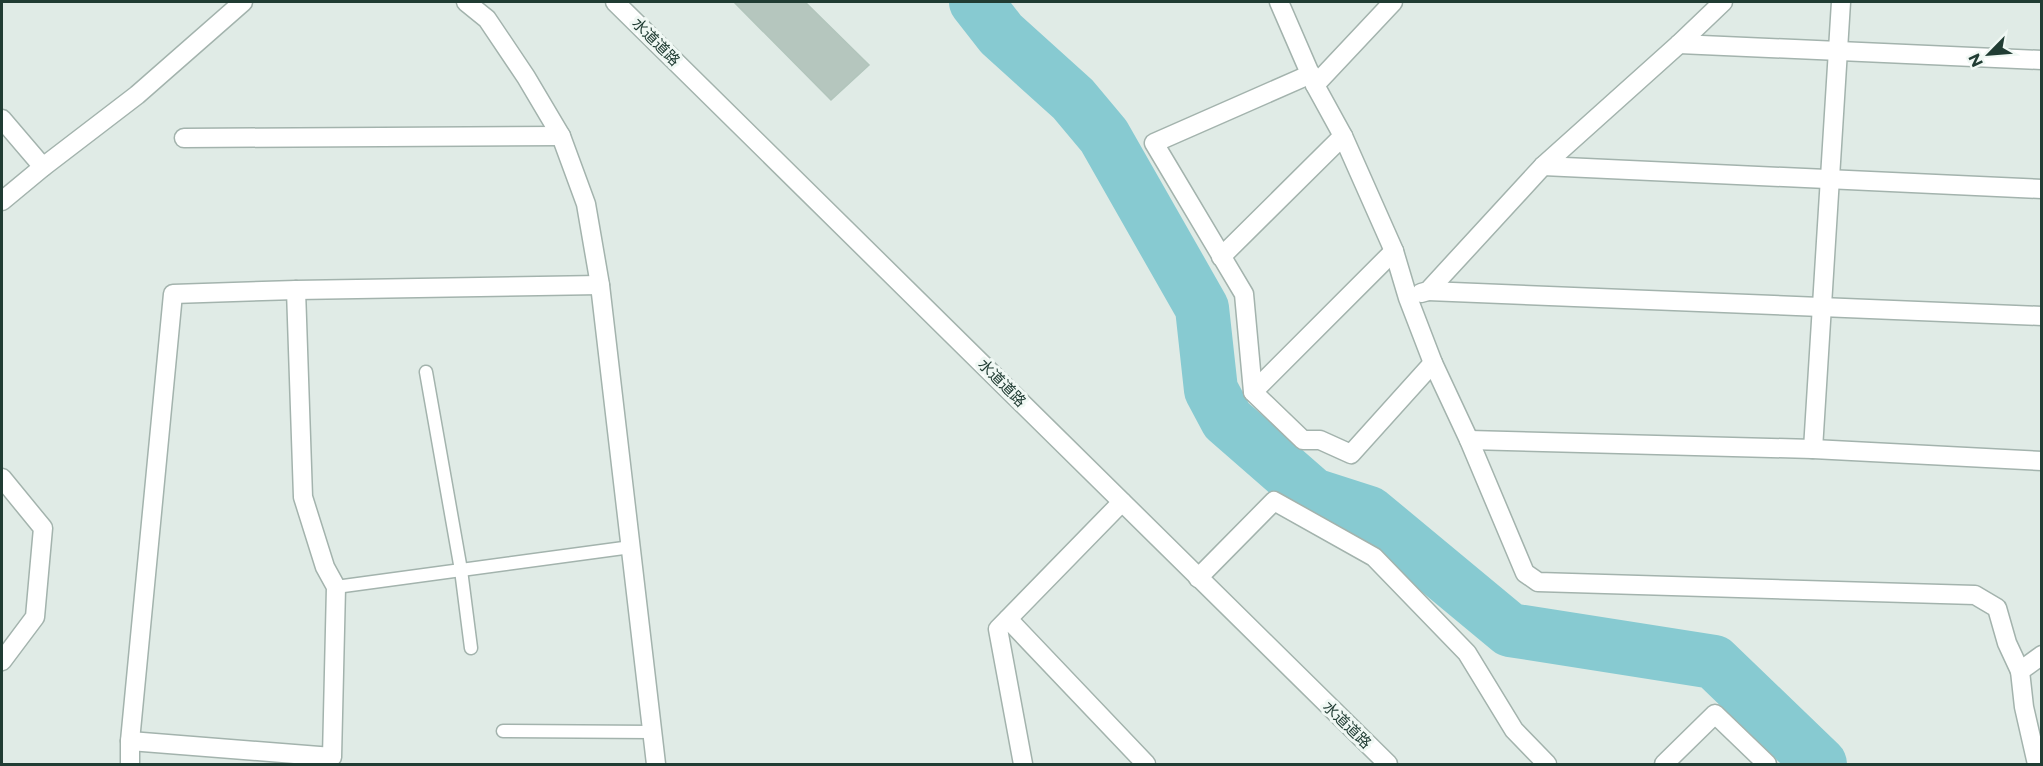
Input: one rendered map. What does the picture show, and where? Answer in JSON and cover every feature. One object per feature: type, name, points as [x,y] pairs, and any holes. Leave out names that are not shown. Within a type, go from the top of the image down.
[{"type":"street","points":[[2,201],[137,95],[243,2]]},
{"type":"street","points":[[466,2],[487,19],[526,76],[561,135],[586,204],[600,285],[656,765]]},
{"type":"street","name":"水道道路","points":[[615,2],[1388,765]]},
{"type":"street","points":[[1280,2],[1313,80],[1343,136],[1394,251],[1408,298],[1434,363],[1525,573],[1538,582],[1975,596],[1997,608],[2007,643],[2033,706],[2037,765]]},
{"type":"street","points":[[1393,2],[1313,80],[1154,142],[1244,294],[1253,392],[1303,440],[1320,440],[1351,454],[1434,363]]},
{"type":"street","points":[[1428,291],[1543,166],[1723,2]]},
{"type":"street","points":[[1813,449],[1841,2]]},
{"type":"street","points":[[1679,44],[2042,60]]},
{"type":"street","points":[[2,119],[43,167]]},
{"type":"street","points":[[184,138],[561,135]]},
{"type":"street","points":[[1221,257],[1343,136]]},
{"type":"street","points":[[1543,166],[2042,189]]},
{"type":"street","points":[[1253,392],[1394,251]]},
{"type":"street","points":[[130,765],[130,741],[173,294],[600,285]]},
{"type":"street","points":[[130,741],[332,757],[336,587],[325,567],[303,497],[296,290]]},
{"type":"street","points":[[1408,298],[1428,291],[2042,316]]},
{"type":"street","points":[[1469,440],[1813,449],[2042,461]]},
{"type":"street","points":[[2,478],[43,528],[35,617],[2,661]]},
{"type":"street","points":[[1198,578],[1274,501],[1374,557],[1467,653],[1514,730],[1547,765]]},
{"type":"street","points":[[1023,765],[998,629],[1122,502]]},
{"type":"street","points":[[1008,619],[1146,765]]},
{"type":"street","points":[[2020,671],[2042,655]]},
{"type":"street","points":[[1664,765],[1715,714],[1767,765]]},
{"type":"lane","points":[[426,372],[461,570],[471,648]]},
{"type":"lane","points":[[336,587],[631,546]]},
{"type":"lane","points":[[503,731],[652,732]]},
{"type":"building","points":[[734,2],[805,2],[869,65],[831,100]]},
{"type":"waterway","points":[[976,2],[1001,34],[1073,99],[1104,136],[1202,308],[1211,390],[1227,420],[1313,495],[1369,513],[1510,630],[1714,662],[1820,764]]}]
